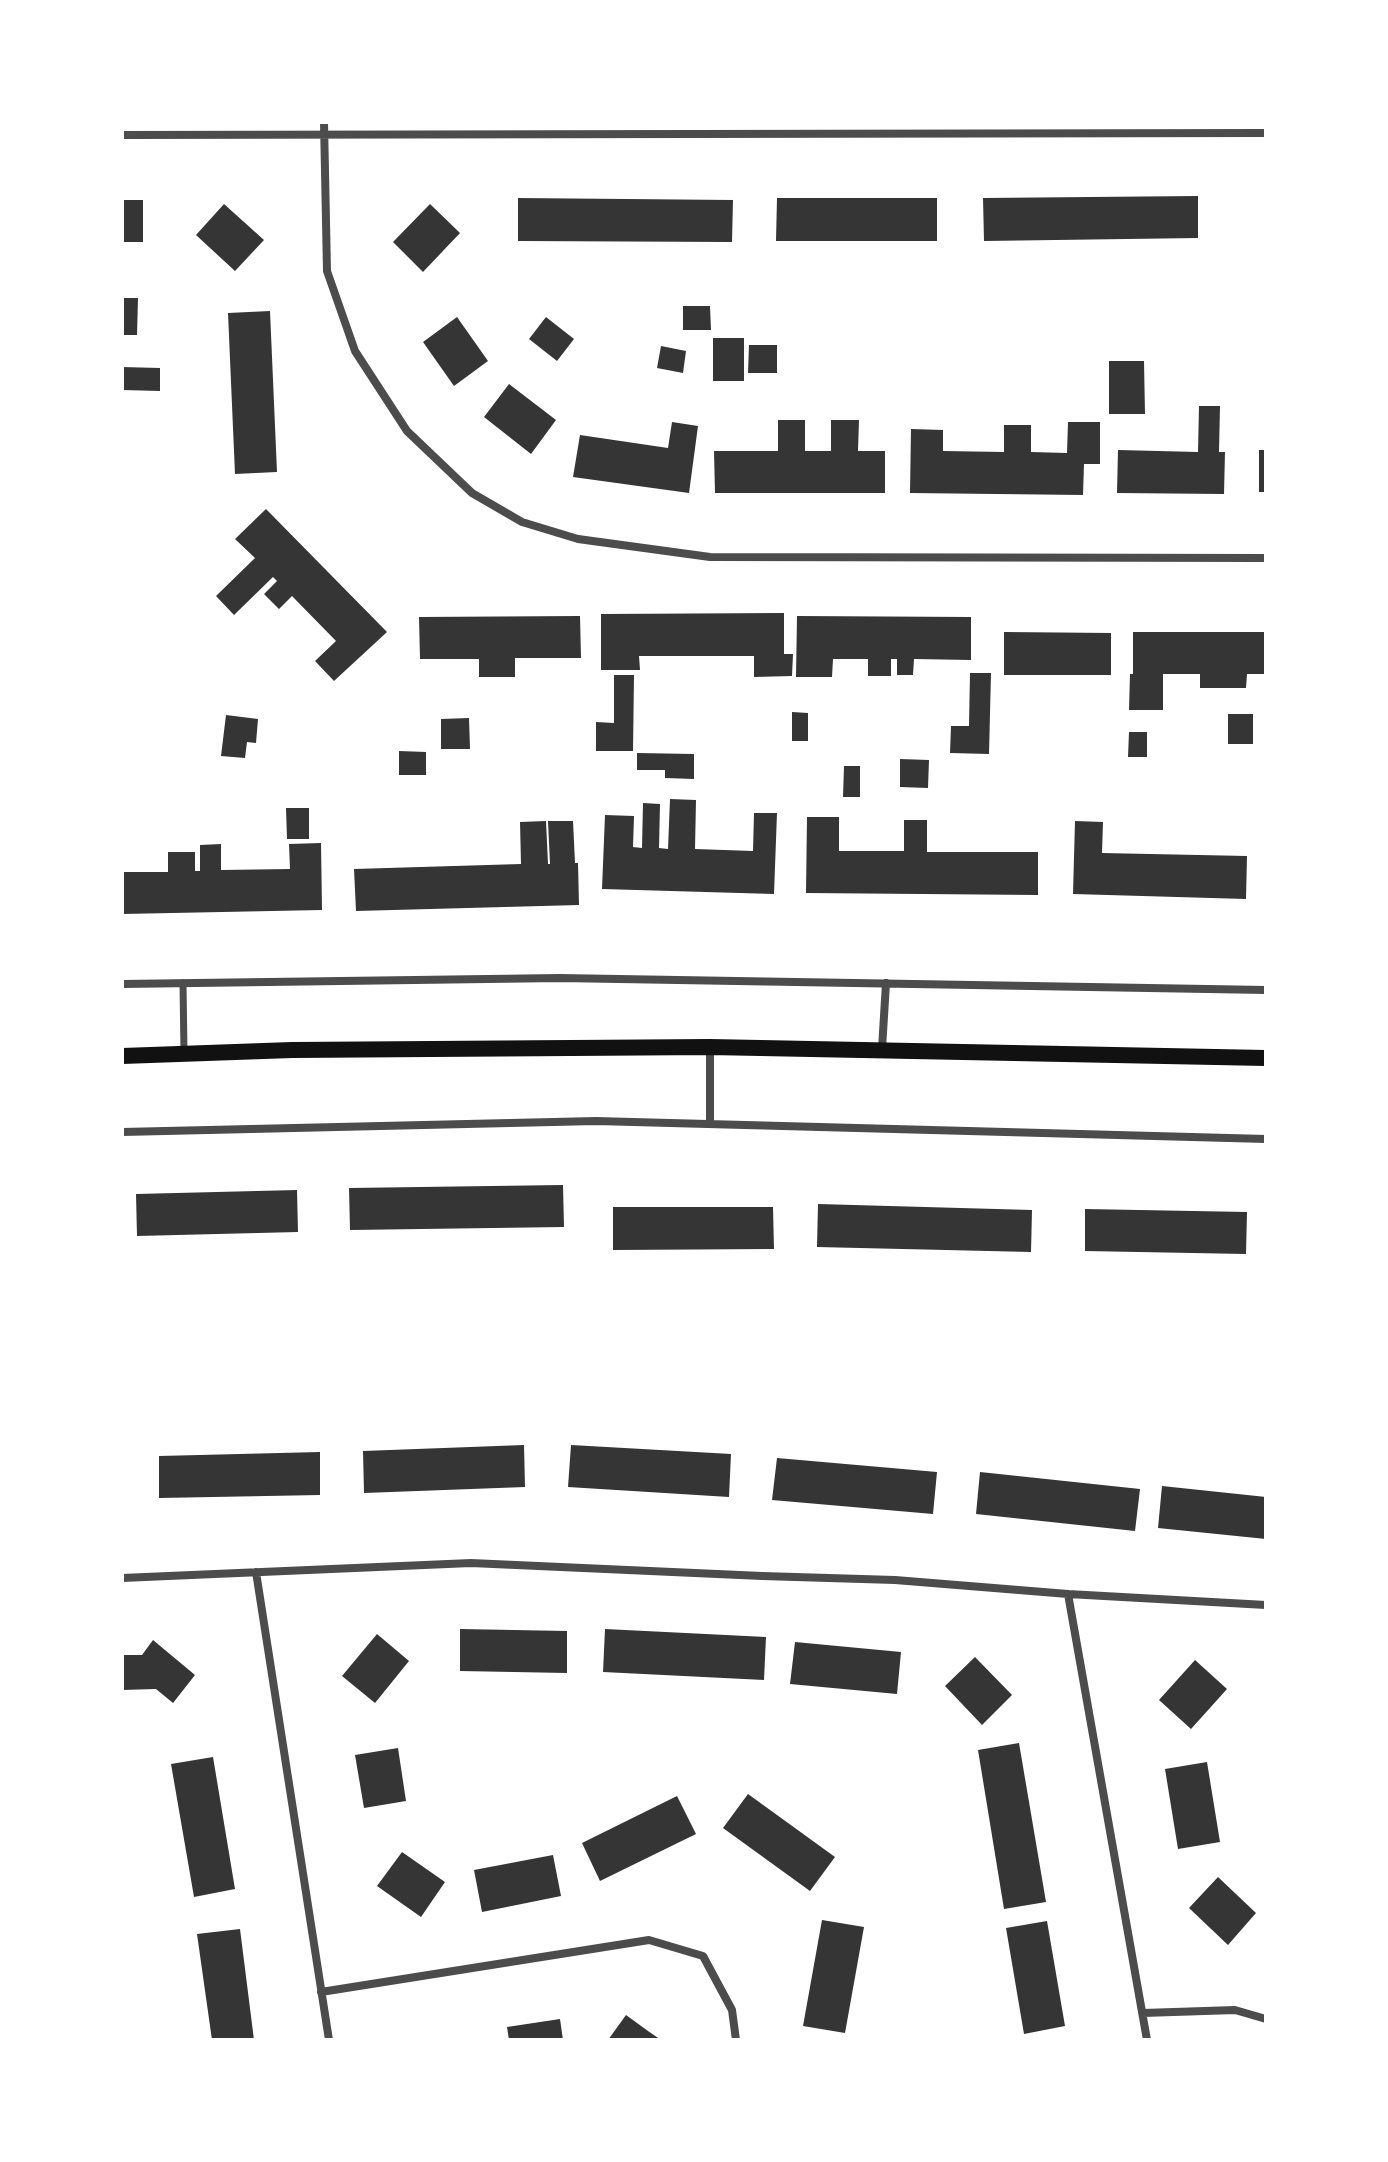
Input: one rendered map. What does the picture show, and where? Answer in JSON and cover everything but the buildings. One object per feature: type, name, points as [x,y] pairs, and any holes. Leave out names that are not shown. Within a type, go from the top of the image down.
[{"type":"main road","points":[[122,1056],[292,1050],[710,1047],[1266,1058]]},
{"type":"street","points":[[324,122],[327,271],[355,351],[407,431],[472,493],[522,522],[578,539],[710,557],[1266,558]]},
{"type":"street","points":[[122,135],[1266,133]]},
{"type":"street","points":[[122,984],[560,978],[1266,990]]},
{"type":"street","points":[[183,983],[184,1054]]},
{"type":"street","points":[[882,1049],[886,983]]},
{"type":"street","points":[[710,1047],[710,1124]]},
{"type":"street","points":[[122,1132],[596,1121],[1266,1139]]},
{"type":"street","points":[[122,1578],[471,1563],[895,1580],[1266,1605]]},
{"type":"street","points":[[256,1572],[329,2040]]},
{"type":"street","points":[[1068,1594],[1147,2040]]},
{"type":"street","points":[[321,1992],[649,1940],[703,1956],[732,2010],[736,2040]]},
{"type":"street","points":[[1143,2013],[1235,2010],[1266,2019]]}]
